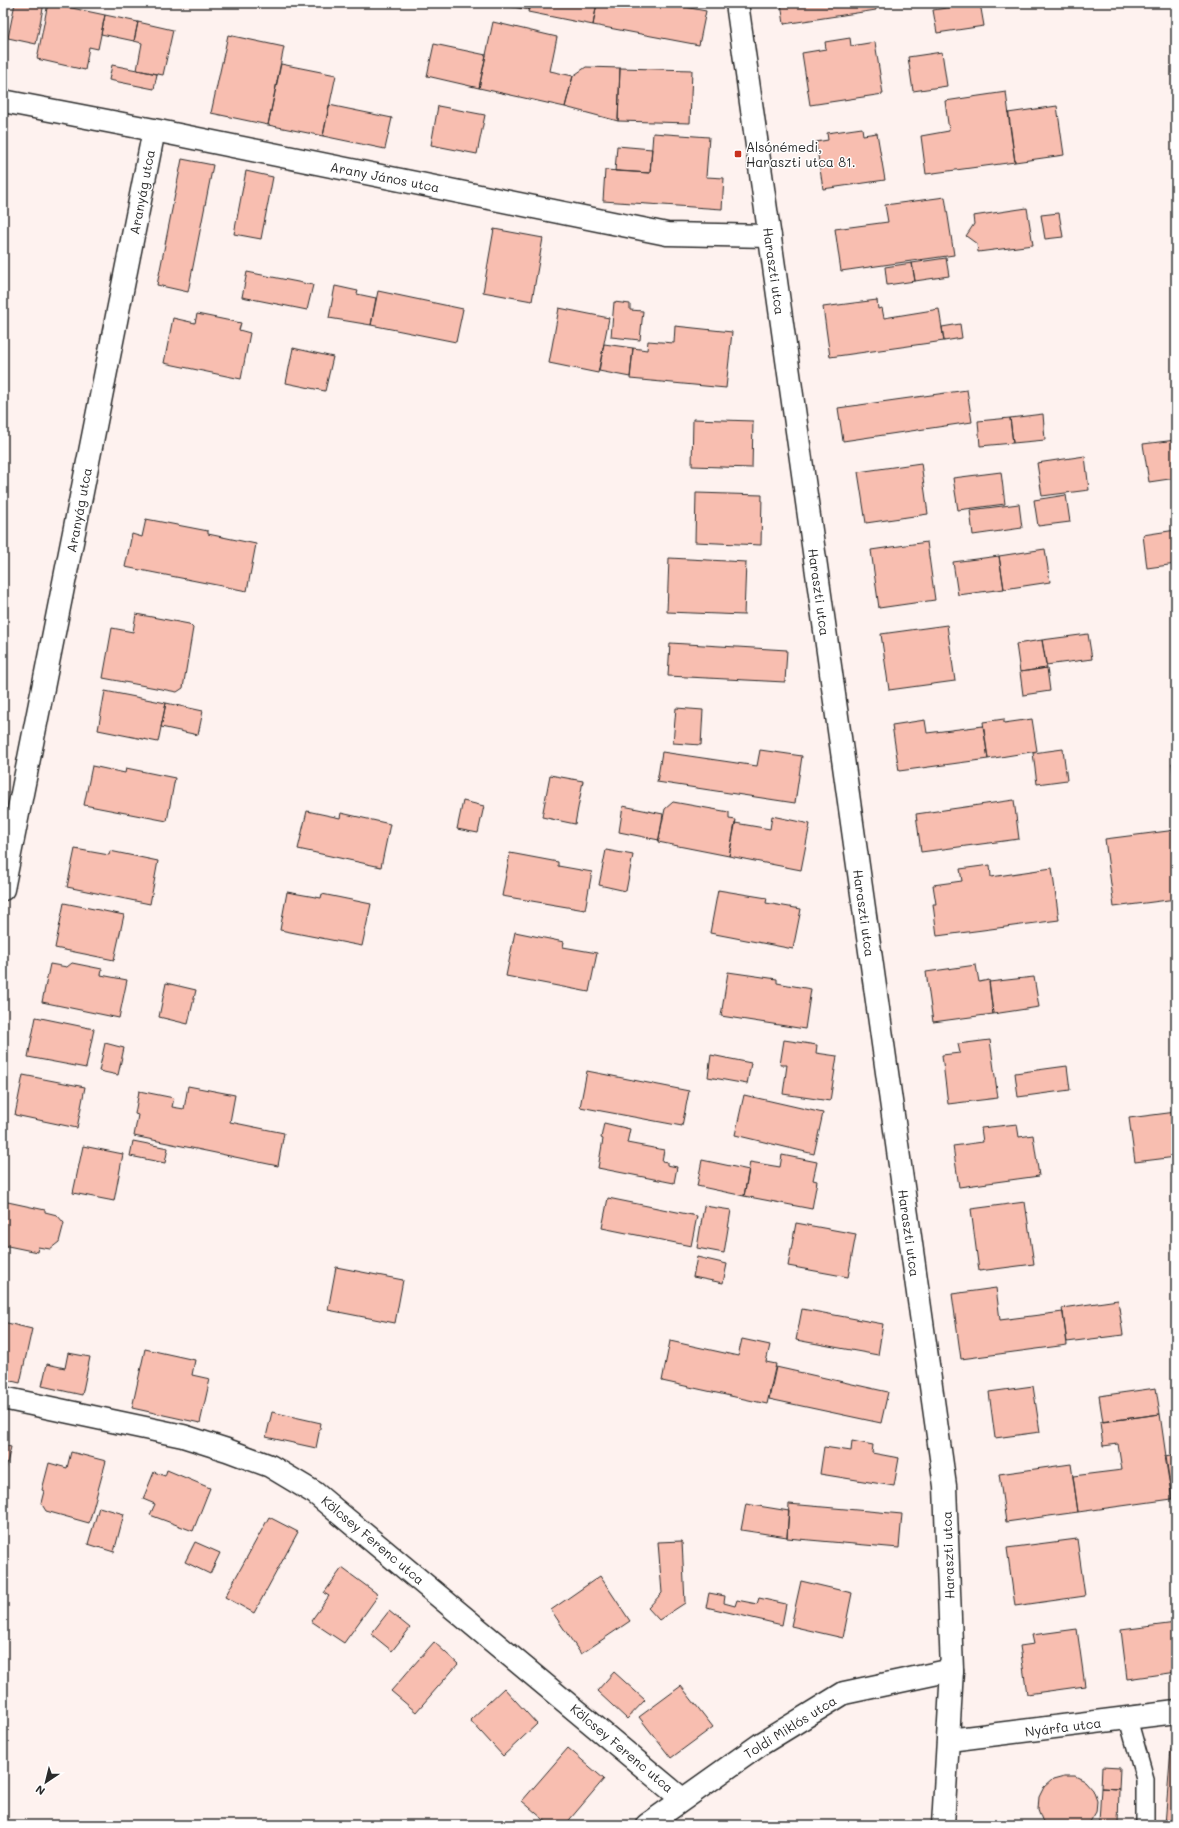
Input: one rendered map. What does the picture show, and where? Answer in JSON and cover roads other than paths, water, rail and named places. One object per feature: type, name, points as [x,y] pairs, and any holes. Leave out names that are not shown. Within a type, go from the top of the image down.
[{"type":"street","name":"Haraszti utca","points":[[737,3],[945,1486],[952,1670],[944,1825]]},
{"type":"street","name":"Arany János utca","points":[[3,101],[154,130],[667,234],[770,236]]},
{"type":"street","name":"Aranyág utca","points":[[3,890],[154,130]]},
{"type":"street","name":"Kölcsey Ferenc utca","points":[[3,1398],[182,1436],[227,1450],[270,1466],[315,1493],[682,1798]]},
{"type":"street","name":"Toldi Miklós utca","points":[[647,1825],[682,1798],[761,1744],[844,1693],[952,1670]]},
{"type":"street","name":"Nyárfa utca","points":[[949,1740],[1176,1712]]},
{"type":"lane","points":[[1128,1719],[1145,1779],[1144,1825]]},
{"type":"place","name":"Alsónémedi, Haraszti utca 81.","points":[[738,154]]}]
